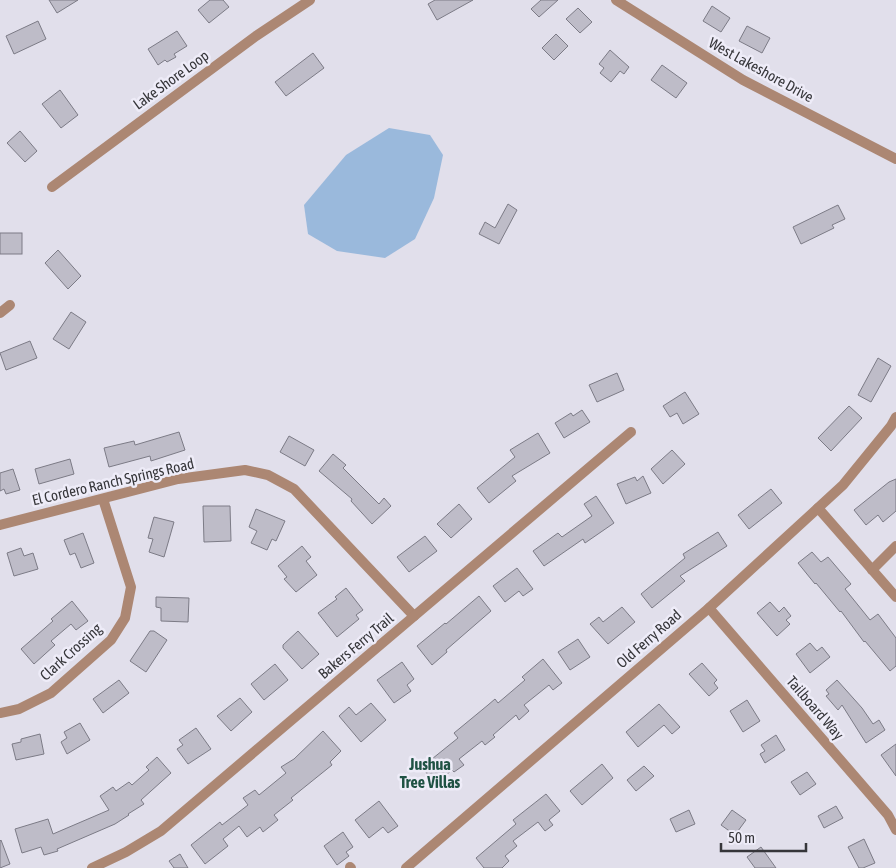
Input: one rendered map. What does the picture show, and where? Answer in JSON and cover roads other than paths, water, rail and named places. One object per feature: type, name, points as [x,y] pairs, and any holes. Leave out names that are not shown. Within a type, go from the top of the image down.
[{"type":"street","name":"Lake Shore Loop","points":[[52,187],[256,36],[310,0]]},
{"type":"street","name":"West Lakeshore Drive","points":[[616,0],[743,80],[896,159]]},
{"type":"street","points":[[0,313],[10,305]]},
{"type":"street","name":"Old Ferry Road","points":[[406,868],[709,608],[843,485],[891,426],[896,417]]},
{"type":"street","name":"Bakers Ferry Trail","points":[[92,868],[126,852],[161,831],[631,432]]},
{"type":"street","name":"El Cordero Ranch Springs Road","points":[[0,525],[178,479],[244,470],[268,475],[294,488],[414,616]]},
{"type":"street","name":"Clark Crossing","points":[[0,713],[19,709],[51,692],[110,640],[126,618],[131,587],[103,499]]},
{"type":"street","points":[[818,508],[896,597]]},
{"type":"street","points":[[872,570],[896,546]]},
{"type":"street","name":"Tailboard Way","points":[[709,608],[888,815],[896,830]]},
{"type":"water","points":[[389,128],[430,135],[443,155],[434,198],[415,239],[385,258],[337,251],[308,234],[304,205],[346,155]]},
{"type":"district","name":"Jushua Tree Villas","points":[[430,773]]}]
